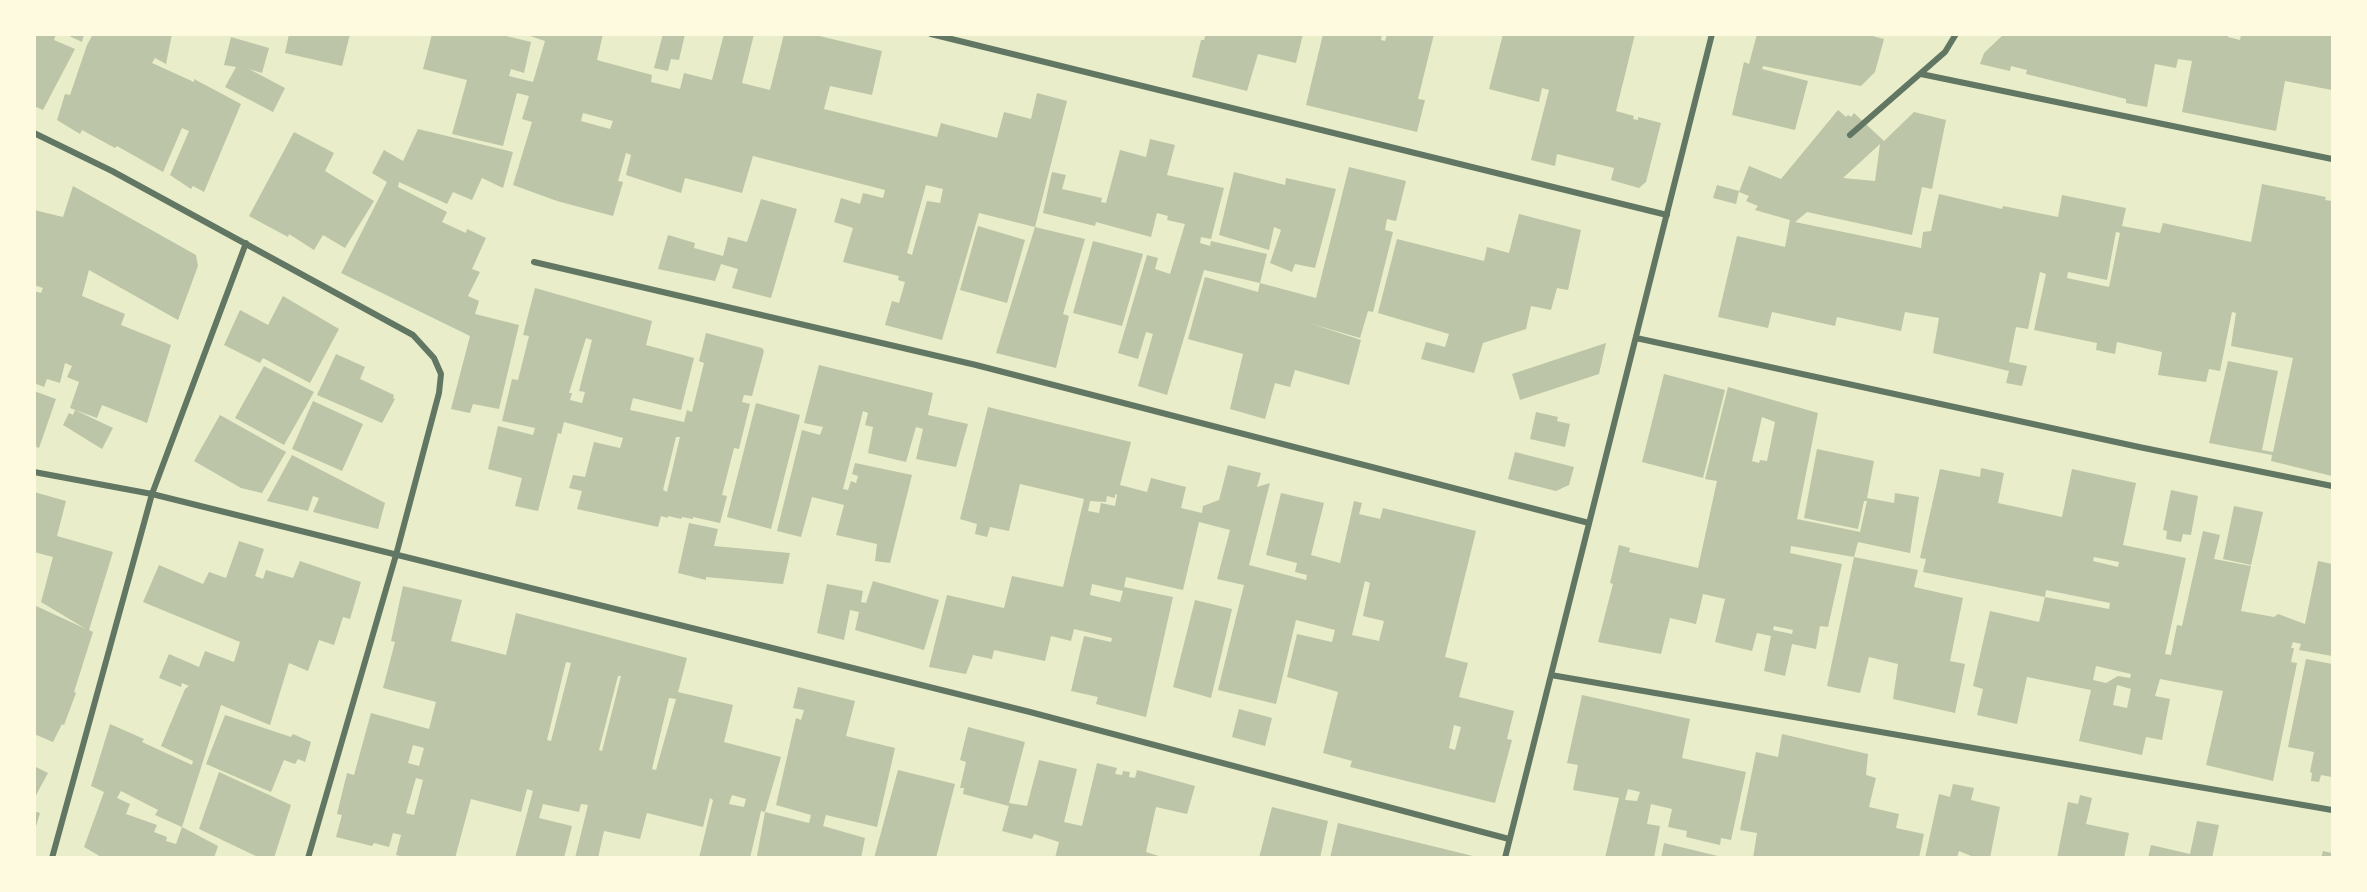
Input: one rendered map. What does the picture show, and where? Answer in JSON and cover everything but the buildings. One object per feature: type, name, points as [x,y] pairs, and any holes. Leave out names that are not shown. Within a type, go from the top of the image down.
[{"type":"street","points":[[931,34],[1667,215]]},
{"type":"street","points":[[1505,858],[1712,34]]},
{"type":"street","points":[[1850,135],[1945,52],[1956,34]]},
{"type":"street","points":[[1921,74],[2332,159]]},
{"type":"street","points":[[34,133],[246,243],[413,334],[434,358],[441,374],[439,393],[396,555],[309,857]]},
{"type":"street","points":[[52,858],[152,494],[246,243]]},
{"type":"street","points":[[534,262],[976,365],[1589,523]]},
{"type":"street","points":[[1636,338],[2139,447],[2332,486]]},
{"type":"street","points":[[34,472],[152,494],[1030,712],[1509,839]]},
{"type":"street","points":[[1551,675],[2332,810]]}]
